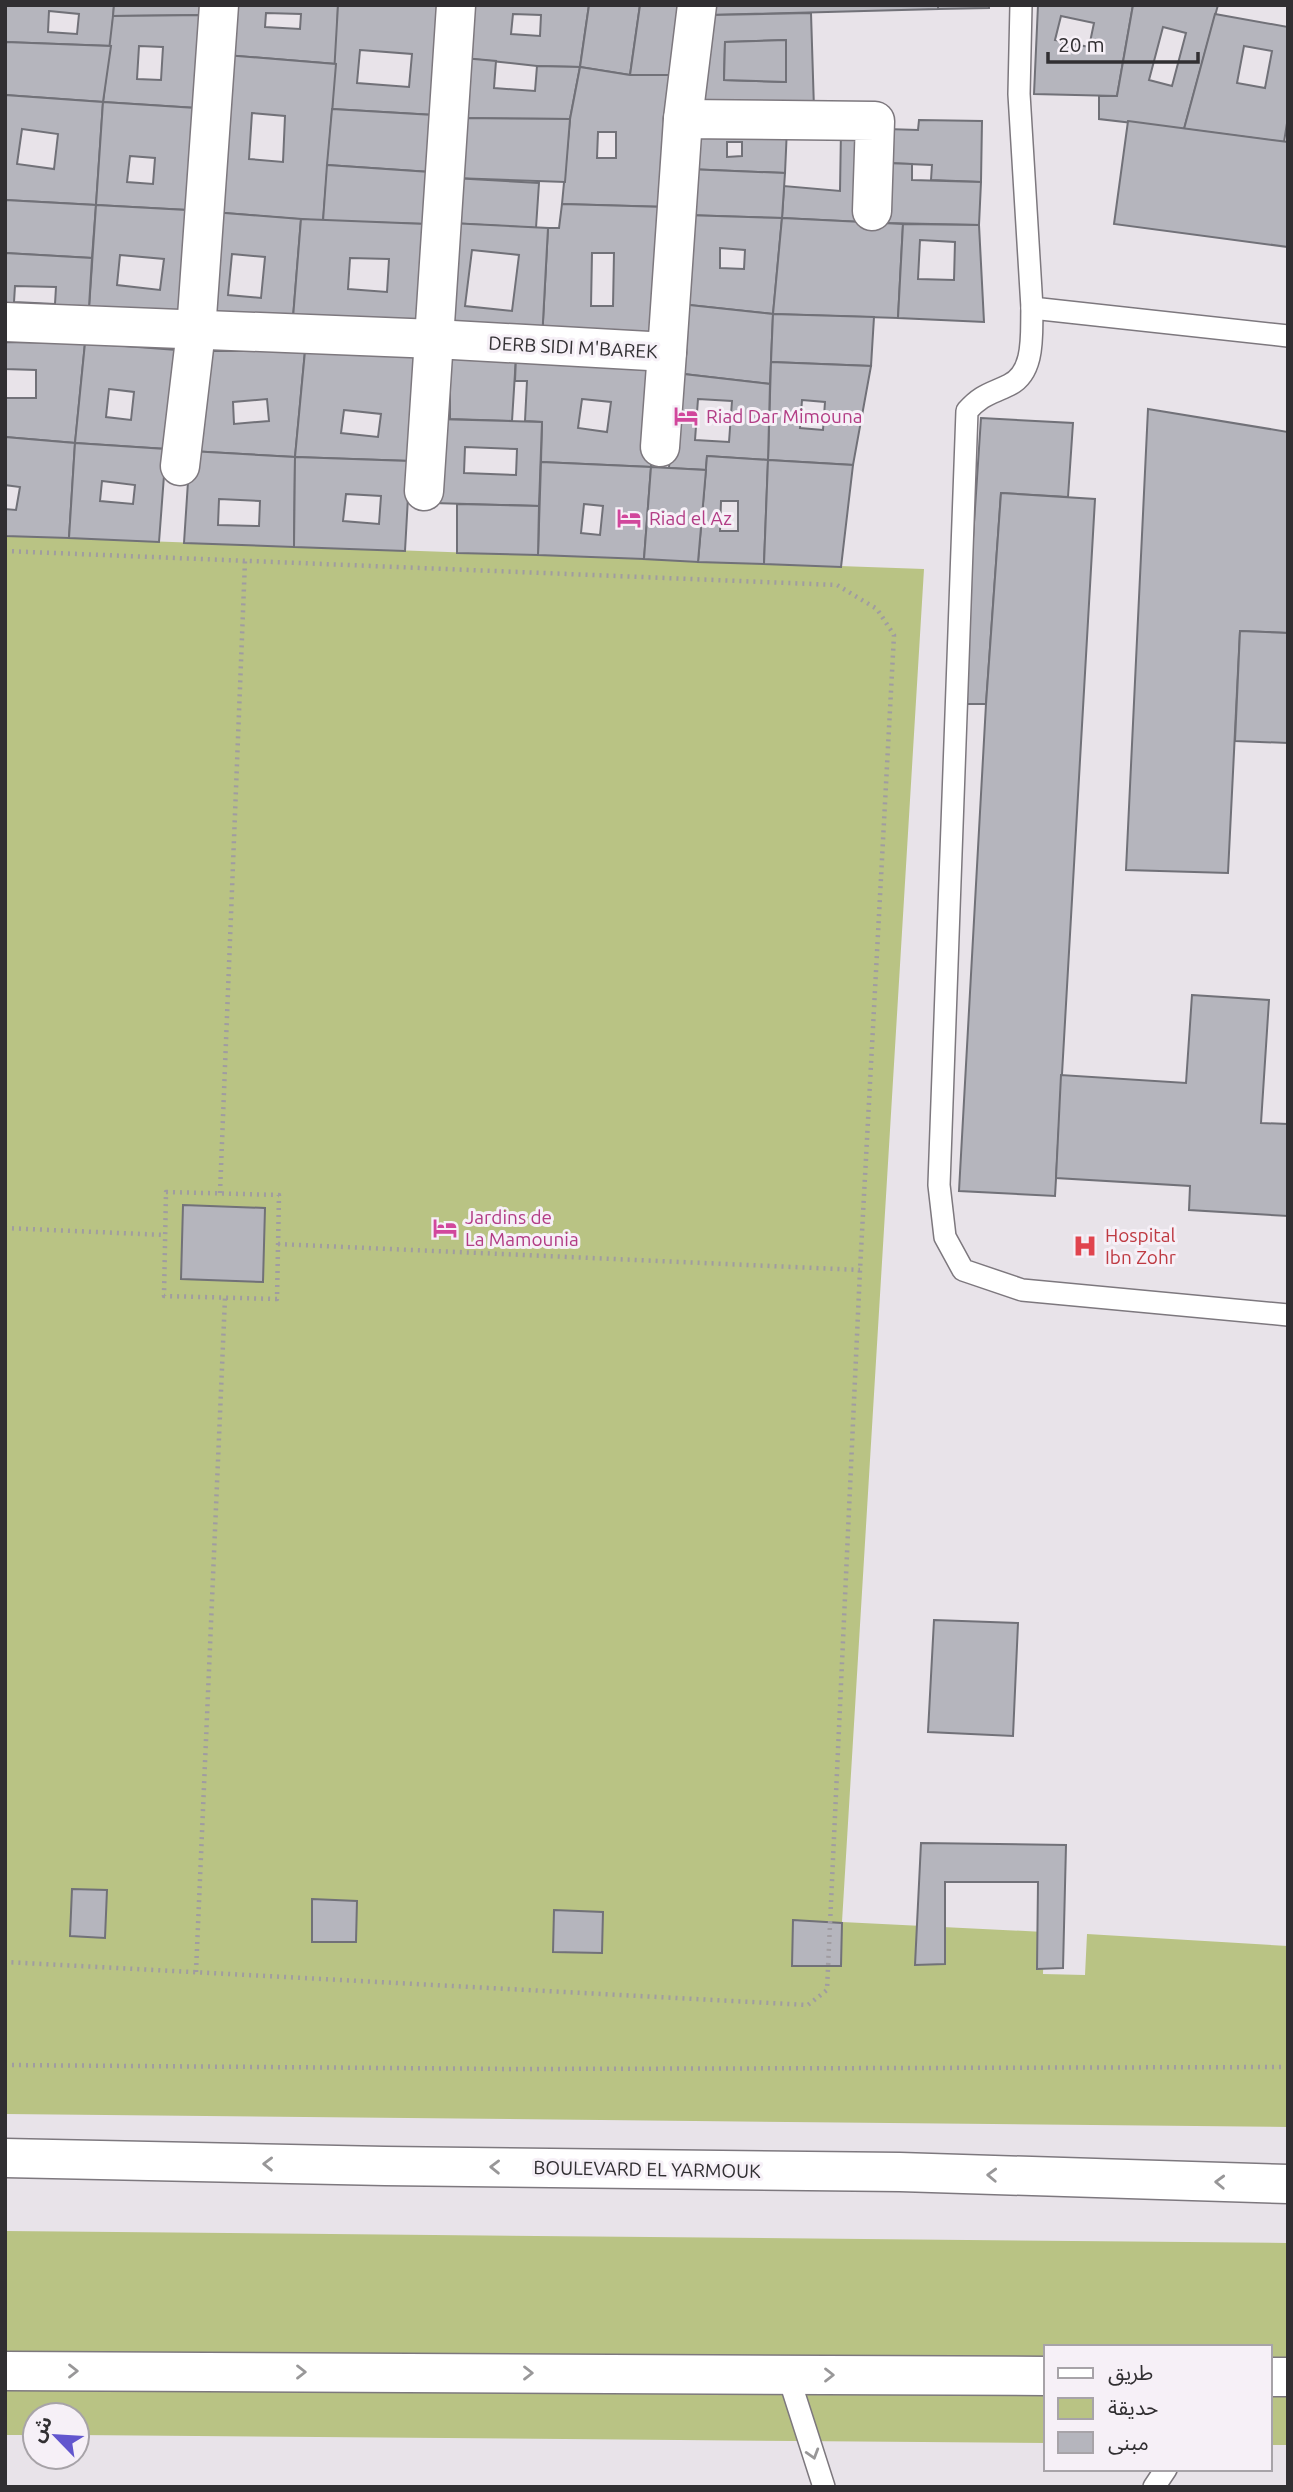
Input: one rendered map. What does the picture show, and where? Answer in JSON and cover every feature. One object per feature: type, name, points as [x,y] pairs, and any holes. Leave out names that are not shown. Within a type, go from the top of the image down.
[{"type":"street","points":[[180,466],[196,331],[219,5]]},
{"type":"street","points":[[424,491],[456,5]]},
{"type":"street","name":"DERB SIDI M'BAREK","points":[[5,322],[435,339],[667,352],[683,119],[698,5]]},
{"type":"street","points":[[683,119],[875,121],[872,211]]},
{"type":"street","points":[[660,447],[667,352]]},
{"type":"street","name":"BOULEVARD EL YARMOUK","points":[[5,2158],[372,2166],[900,2172],[1288,2183]]},
{"type":"street","points":[[5,2371],[1044,2376]]},
{"type":"lane","points":[[1021,5],[1019,94],[1032,308],[1028,364],[1013,383],[980,396],[967,411],[939,1185],[945,1237],[963,1270],[1022,1290],[1288,1315]]},
{"type":"lane","points":[[1032,308],[1288,336]]},
{"type":"lane","points":[[788,2375],[824,2487]]},
{"type":"lane","points":[[1154,2487],[1165,2471]]},
{"type":"path","points":[[5,551],[837,585],[877,609],[894,635],[860,1270],[827,1990],[808,2005],[5,1962]]},
{"type":"path","points":[[220,1193],[245,561]]},
{"type":"path","points":[[166,1192],[279,1195],[277,1299],[164,1296],[165,1235],[166,1192]]},
{"type":"path","points":[[5,1228],[165,1235]]},
{"type":"path","points":[[278,1244],[860,1270]]},
{"type":"path","points":[[195,1972],[225,1298]]},
{"type":"path","points":[[5,2065],[519,2069],[1288,2067]]},
{"type":"green space","name":"Jardins de La Mamounia","points":[[5,536],[924,569],[842,1922],[1044,1932],[1043,1974],[1085,1975],[1087,1934],[1288,1946],[1288,2127],[5,2114]],"holes":[[[72,1889],[107,1891],[105,1938],[70,1936]],[[313,1899],[357,1902],[356,1942],[312,1942]],[[554,1910],[602,1912],[602,1953],[553,1952]],[[793,1920],[842,1923],[841,1966],[792,1965]]]},
{"type":"green space","points":[[5,2231],[1288,2243],[1288,2445],[1272,2445],[1272,2345],[1044,2345],[1044,2443],[91,2435],[91,2401],[21,2401],[21,2435],[5,2435]]},
{"type":"building","points":[[5,5],[114,5],[111,46],[5,42]],"holes":[[[49,11],[79,14],[77,34],[48,32]]]},
{"type":"building","points":[[114,5],[206,5],[206,15],[113,16]]},
{"type":"building","points":[[229,5],[338,5],[336,64],[225,55]],"holes":[[[266,13],[301,14],[300,29],[265,27]]]},
{"type":"building","points":[[338,5],[443,5],[434,115],[332,109]],"holes":[[[360,50],[412,54],[409,87],[357,83]]]},
{"type":"building","points":[[467,5],[589,5],[580,67],[537,66],[463,58]],"holes":[[[513,14],[541,15],[540,36],[511,34]]]},
{"type":"building","points":[[589,5],[640,5],[630,75],[580,67]]},
{"type":"building","points":[[640,5],[681,5],[673,75],[630,75]]},
{"type":"building","points":[[712,5],[938,5],[938,9],[711,15]]},
{"type":"building","points":[[938,5],[989,5],[989,8],[938,9]]},
{"type":"building","points":[[1038,5],[1133,5],[1117,96],[1034,94]],"holes":[[[1061,16],[1094,23],[1089,47],[1055,40]]]},
{"type":"building","points":[[1133,5],[1218,5],[1184,129],[1099,119],[1099,96],[1117,96]],"holes":[[[1163,27],[1186,33],[1172,86],[1149,80]]]},
{"type":"building","points":[[811,13],[814,109],[693,110],[711,15]],"holes":[[[786,40],[786,82],[724,80],[725,42]]]},
{"type":"building","points":[[1215,14],[1288,27],[1288,117],[1284,142],[1184,129]],"holes":[[[1244,46],[1272,51],[1265,88],[1237,83]]]},
{"type":"building","points":[[206,15],[196,108],[103,102],[113,16]],"holes":[[[139,46],[163,47],[161,80],[137,79]]]},
{"type":"building","points":[[786,40],[786,82],[724,80],[725,42]]},
{"type":"building","points":[[5,42],[111,46],[103,102],[5,95]]},
{"type":"building","points":[[225,55],[336,64],[323,221],[212,212]],"holes":[[[252,113],[285,116],[283,162],[249,159]]]},
{"type":"building","points":[[463,58],[496,61],[494,88],[535,91],[537,66],[580,67],[570,119],[457,118]]},
{"type":"building","points":[[580,67],[630,75],[673,75],[666,207],[562,204],[570,119]],"holes":[[[598,132],[616,132],[616,158],[597,158]]]},
{"type":"building","points":[[5,95],[103,102],[96,205],[5,200]],"holes":[[[22,129],[58,134],[54,169],[17,164]]]},
{"type":"building","points":[[103,102],[196,108],[187,210],[96,205]],"holes":[[[130,156],[155,158],[153,184],[127,182]]]},
{"type":"building","points":[[332,109],[434,115],[430,172],[327,165]]},
{"type":"building","points":[[457,118],[570,119],[565,182],[453,178]]},
{"type":"building","points":[[919,120],[982,121],[981,182],[931,180],[932,165],[886,163],[887,129],[918,130]]},
{"type":"building","points":[[1128,121],[1288,142],[1288,247],[1114,224]]},
{"type":"building","points":[[690,128],[787,128],[785,173],[687,169]],"holes":[[[727,142],[742,142],[742,156],[727,157]]]},
{"type":"building","points":[[864,129],[860,222],[782,218],[784,186],[840,191],[841,130]]},
{"type":"building","points":[[886,163],[912,164],[912,180],[981,182],[979,225],[884,223]]},
{"type":"building","points":[[327,165],[430,172],[426,224],[323,221]]},
{"type":"building","points":[[687,169],[785,173],[782,218],[685,215]]},
{"type":"building","points":[[453,178],[539,183],[536,228],[450,223]]},
{"type":"building","points":[[5,200],[96,205],[92,258],[5,253]]},
{"type":"building","points":[[562,204],[666,207],[659,342],[542,340],[548,228],[559,228]],"holes":[[[592,253],[614,253],[613,306],[591,306]]]},
{"type":"building","points":[[96,205],[187,210],[178,328],[88,323]],"holes":[[[120,255],[164,259],[160,290],[117,285]]]},
{"type":"building","points":[[212,212],[301,219],[292,330],[204,320]],"holes":[[[232,254],[265,257],[261,298],[228,295]]]},
{"type":"building","points":[[685,215],[782,218],[773,314],[680,304]],"holes":[[[720,248],[745,250],[744,269],[720,268]]]},
{"type":"building","points":[[782,218],[903,224],[898,318],[773,314]]},
{"type":"building","points":[[301,219],[426,224],[417,333],[292,330]],"holes":[[[350,258],[389,259],[387,292],[348,289]]]},
{"type":"building","points":[[450,223],[548,228],[542,340],[443,335]],"holes":[[[472,250],[519,255],[512,311],[465,306]]]},
{"type":"building","points":[[903,224],[979,225],[984,322],[898,318]],"holes":[[[920,240],[955,242],[954,280],[918,279]]]},
{"type":"building","points":[[5,253],[92,258],[88,323],[5,320]],"holes":[[[15,286],[56,287],[55,304],[14,302]]]},
{"type":"building","points":[[680,304],[773,314],[770,384],[675,373]]},
{"type":"building","points":[[773,314],[874,317],[871,366],[771,362]]},
{"type":"building","points":[[5,342],[85,343],[75,443],[5,437],[5,398],[36,398],[36,370],[5,369]]},
{"type":"building","points":[[85,343],[177,350],[166,449],[75,443]],"holes":[[[109,389],[134,392],[131,420],[106,417]]]},
{"type":"building","points":[[199,351],[305,351],[295,457],[190,451]],"holes":[[[267,399],[269,421],[234,424],[233,402]]]},
{"type":"building","points":[[305,351],[417,356],[410,461],[295,457]],"holes":[[[344,410],[381,414],[378,437],[341,433]]]},
{"type":"building","points":[[450,355],[516,357],[512,421],[450,419]]},
{"type":"building","points":[[516,357],[656,363],[651,467],[541,462],[542,422],[525,421],[527,381],[515,381]],"holes":[[[582,399],[611,402],[607,432],[578,428]]]},
{"type":"building","points":[[771,362],[871,366],[853,465],[768,460]],"holes":[[[802,400],[825,402],[823,430],[800,428]]]},
{"type":"building","points":[[675,373],[770,384],[768,460],[707,456],[706,470],[669,468]],"holes":[[[698,399],[732,401],[729,442],[695,440]]]},
{"type":"building","points":[[1148,409],[1288,432],[1288,633],[1240,631],[1228,873],[1126,870]]},
{"type":"building","points":[[981,418],[1073,423],[1068,497],[1001,493],[986,704],[962,704]]},
{"type":"building","points":[[435,419],[542,422],[539,506],[433,503]],"holes":[[[465,447],[517,449],[516,475],[464,473]]]},
{"type":"building","points":[[5,437],[75,443],[69,538],[5,536],[5,509],[16,510],[20,487],[5,485]]},
{"type":"building","points":[[75,443],[166,449],[159,542],[69,538]],"holes":[[[102,481],[135,485],[133,504],[100,501]]]},
{"type":"building","points":[[190,451],[295,457],[294,547],[184,543]],"holes":[[[219,499],[260,501],[259,526],[218,525]]]},
{"type":"building","points":[[707,456],[768,460],[764,564],[698,562]],"holes":[[[721,501],[738,501],[738,531],[720,531]]]},
{"type":"building","points":[[295,457],[410,461],[405,551],[294,547]],"holes":[[[346,494],[381,496],[379,524],[343,521]]]},
{"type":"building","points":[[768,460],[853,465],[841,567],[764,564]]},
{"type":"building","points":[[541,462],[651,467],[644,559],[538,555]],"holes":[[[584,504],[603,506],[600,535],[581,533]]]},
{"type":"building","points":[[651,467],[706,470],[698,562],[644,559]]},
{"type":"building","points":[[1001,493],[1095,499],[1055,1196],[959,1191],[986,704]]},
{"type":"building","points":[[457,504],[539,506],[538,555],[457,553]]},
{"type":"building","points":[[1240,631],[1288,633],[1288,743],[1235,741]]},
{"type":"building","points":[[1192,995],[1269,1000],[1261,1123],[1288,1124],[1288,1216],[1189,1210],[1190,1186],[1056,1178],[1061,1075],[1186,1083]]},
{"type":"building","points":[[183,1205],[265,1208],[263,1282],[181,1279]]},
{"type":"building","points":[[934,1620],[1018,1623],[1013,1736],[928,1732]]},
{"type":"building","points":[[921,1843],[1066,1845],[1063,1968],[1037,1969],[1038,1882],[945,1882],[945,1964],[915,1965]]},
{"type":"building","points":[[72,1889],[107,1890],[105,1938],[70,1936]]},
{"type":"building","points":[[312,1899],[357,1901],[356,1942],[312,1942]]},
{"type":"building","points":[[554,1910],[603,1912],[602,1953],[553,1952]]},
{"type":"building","points":[[793,1920],[842,1923],[841,1966],[792,1966]]},
{"type":"place","name":"Riad Dar Mimouna","points":[[686,416]]},
{"type":"place","name":"Riad el Az","points":[[629,518]]},
{"type":"place","name":"Jardins de La Mamounia","points":[[445,1228]]},
{"type":"place","name":"Hospital Ibn Zohr","points":[[1085,1246]]}]
